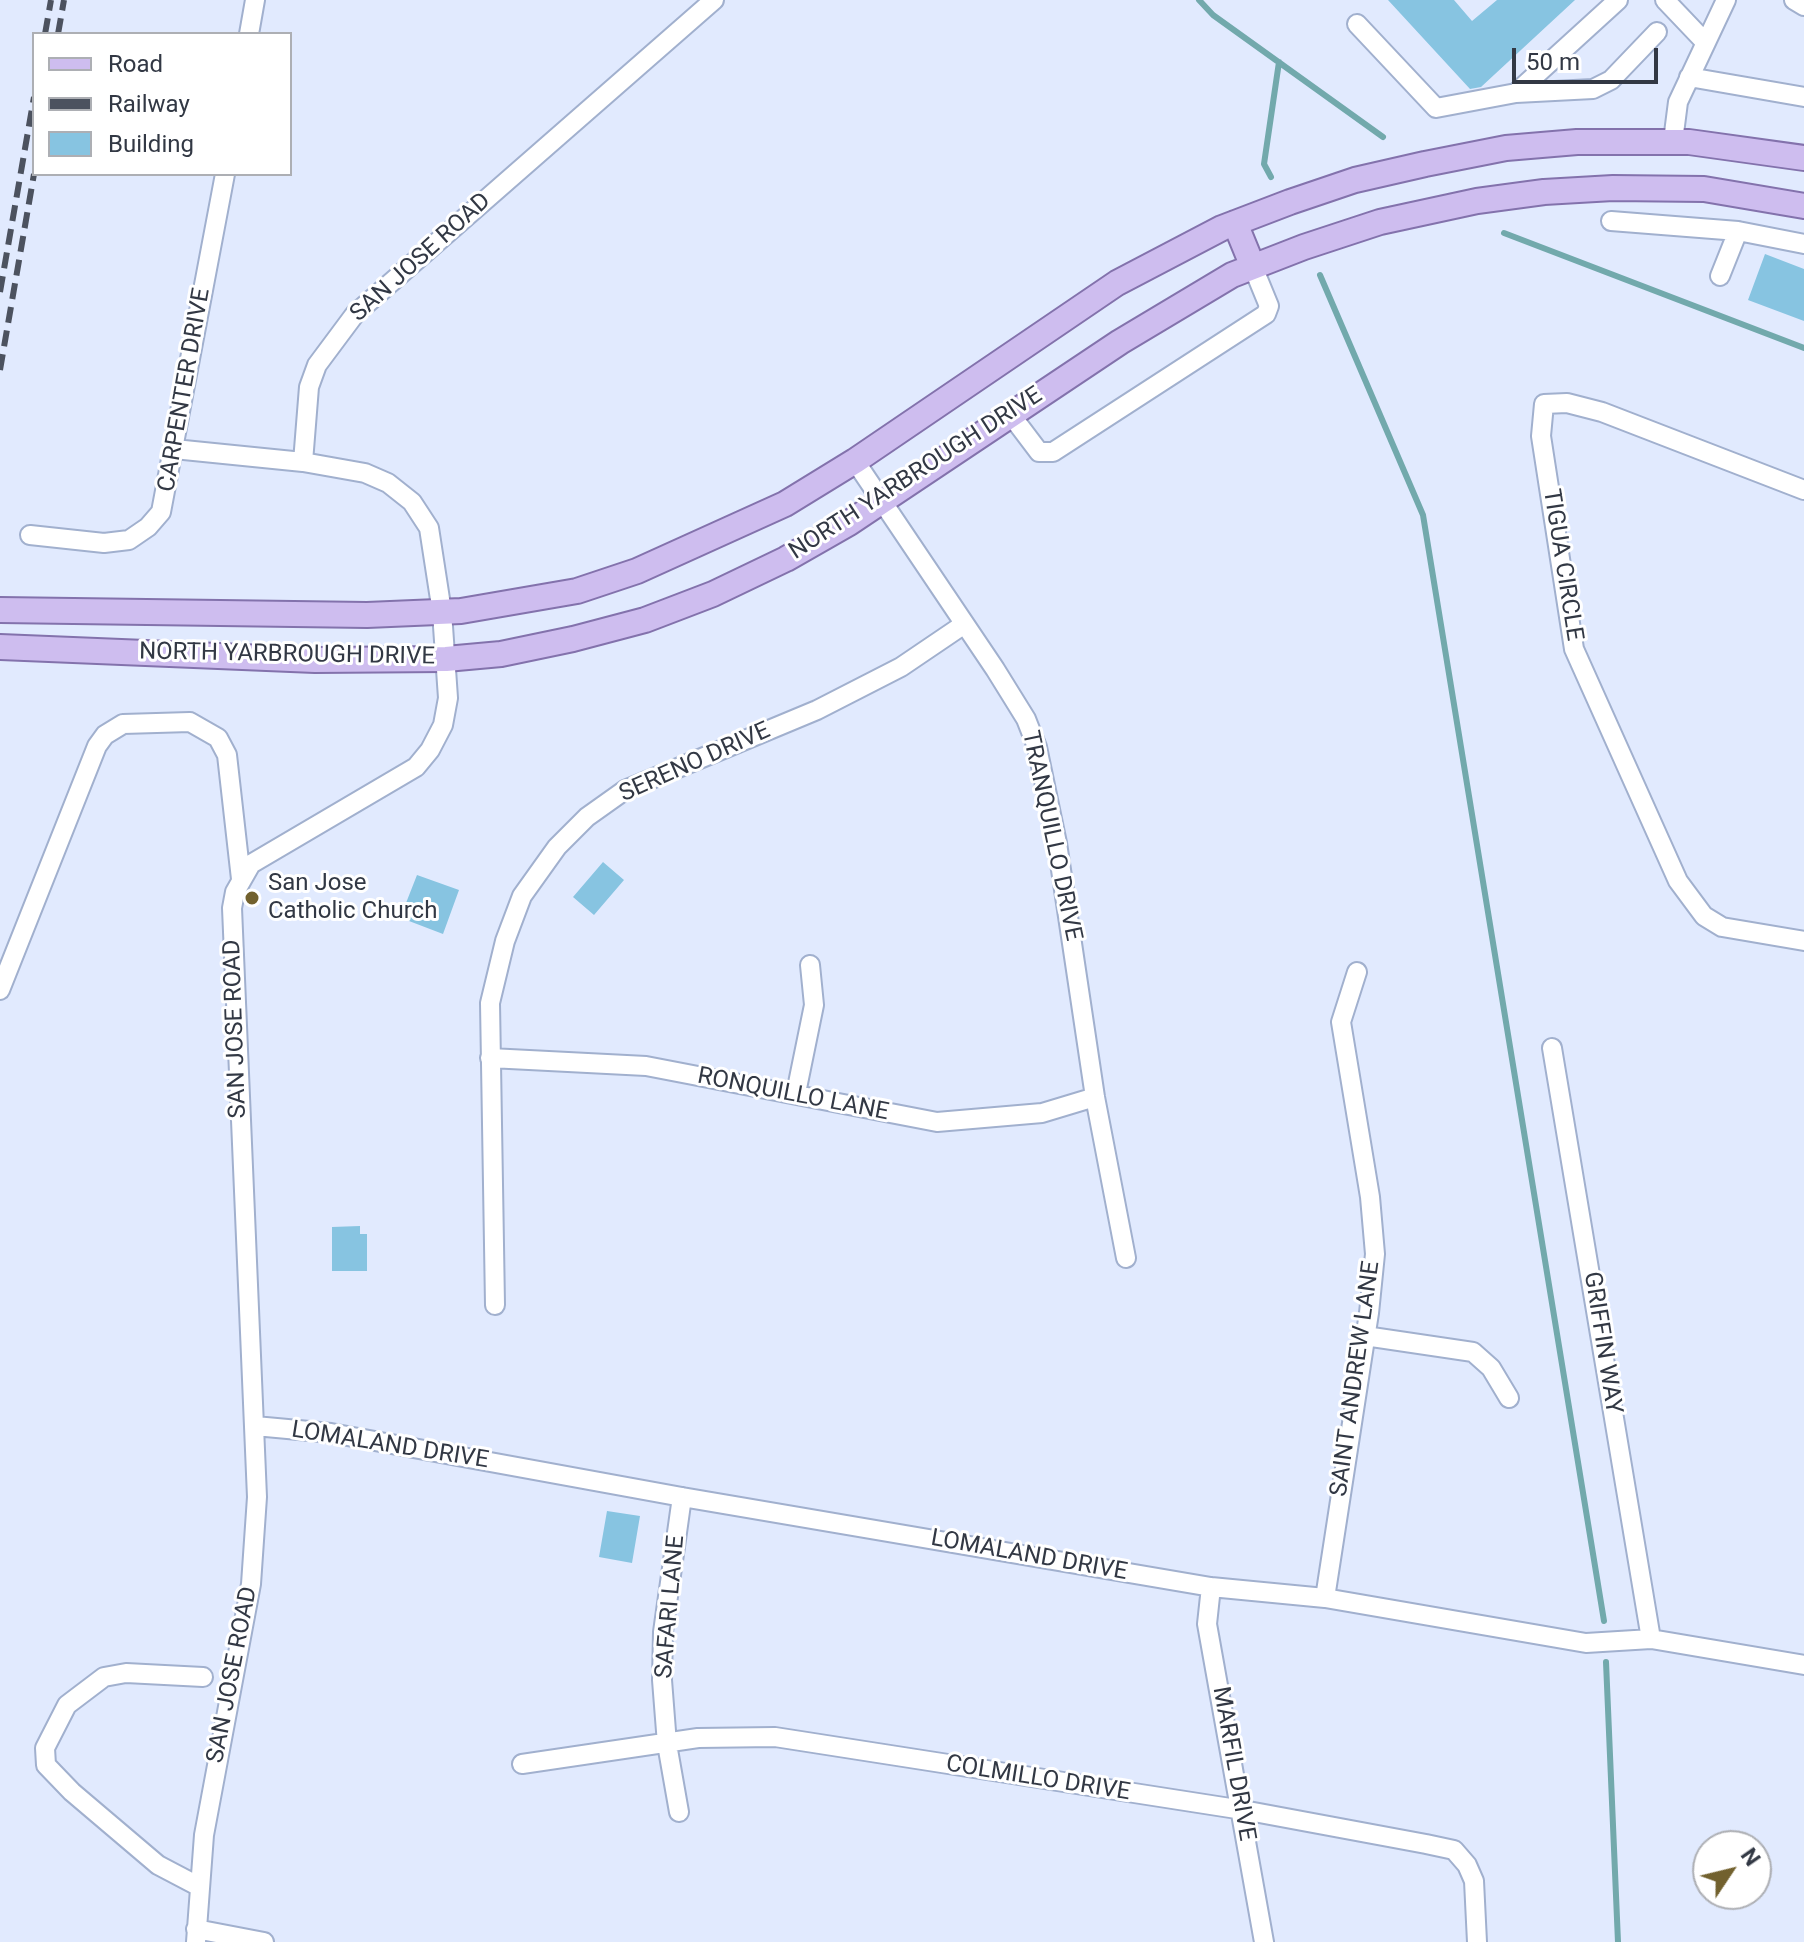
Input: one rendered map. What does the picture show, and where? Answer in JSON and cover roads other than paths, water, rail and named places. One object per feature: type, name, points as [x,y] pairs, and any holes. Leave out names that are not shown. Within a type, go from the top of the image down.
[{"type":"main road","name":"NORTH YARBROUGH DRIVE","points":[[0,610],[367,615],[442,612],[562,594],[637,571],[785,504],[855,461],[1117,283],[1235,223],[1355,180],[1506,148],[1624,140],[1742,147],[1804,158]]},
{"type":"main road","name":"NORTH YARBROUGH DRIVE","points":[[0,647],[315,660],[446,659],[501,654],[645,620],[713,594],[786,559],[884,500],[1120,342],[1232,275],[1253,267],[1380,222],[1477,201],[1544,192],[1613,188],[1704,189],[1804,206]]},
{"type":"main road","points":[[1235,223],[1253,267]]},
{"type":"street","points":[[249,32],[255,0]]},
{"type":"street","name":"SAN JOSE ROAD","points":[[303,462],[309,387],[317,365],[355,314],[714,0]]},
{"type":"street","points":[[1516,93],[1618,0]]},
{"type":"street","points":[[1665,0],[1705,42]]},
{"type":"street","points":[[1673,141],[1678,102],[1726,0]]},
{"type":"street","points":[[1794,0],[1804,6]]},
{"type":"street","points":[[1357,24],[1436,108],[1516,93],[1593,89],[1611,80],[1657,32]]},
{"type":"street","points":[[1689,77],[1804,97]]},
{"type":"street","name":"CARPENTER DRIVE","points":[[30,535],[104,543],[129,540],[148,527],[161,512],[225,176]]},
{"type":"street","points":[[1611,221],[1738,231],[1804,244]]},
{"type":"street","points":[[1720,276],[1738,231]]},
{"type":"street","points":[[1011,415],[1039,452],[1053,452],[1266,314],[1269,306],[1253,267]]},
{"type":"street","name":"TIGUA CIRCLE","points":[[1804,490],[1602,412],[1567,403],[1544,404],[1541,436],[1574,649],[1678,881],[1704,916],[1722,927],[1804,941]]},
{"type":"street","points":[[174,449],[303,462],[377,478],[412,502],[429,528],[435,544],[448,698],[443,725],[430,750],[416,767],[251,864],[241,879]]},
{"type":"street","name":"TRANQUILLO DRIVE","points":[[855,461],[884,500],[1026,719],[1037,747],[1057,843],[1095,1097],[1126,1258]]},
{"type":"street","name":"SERENO DRIVE","points":[[495,1305],[490,1003],[505,941],[522,896],[557,847],[587,817],[625,790],[817,710],[901,667],[963,625]]},
{"type":"street","points":[[0,990],[97,746],[105,735],[123,724],[190,722],[205,727],[218,738],[227,755],[241,879]]},
{"type":"street","name":"SAN JOSE ROAD","points":[[196,1936],[198,1886],[213,1783],[251,1584],[257,1497],[243,1232],[232,908],[241,879]]},
{"type":"street","points":[[796,1093],[814,1005],[810,965]]},
{"type":"street","name":"SAINT ANDREW LANE","points":[[1325,1598],[1375,1254],[1372,1211],[1341,1022],[1357,972]]},
{"type":"street","name":"GRIFFIN WAY","points":[[1552,1048],[1651,1639]]},
{"type":"street","name":"RONQUILLO LANE","points":[[490,1058],[646,1066],[937,1122],[1042,1113],[1095,1097]]},
{"type":"street","points":[[1365,1336],[1473,1352],[1491,1368],[1509,1398]]},
{"type":"street","name":"LOMALAND DRIVE","points":[[255,1426],[331,1433],[682,1497],[1211,1587],[1325,1598],[1586,1643],[1651,1639],[1804,1665]]},
{"type":"street","name":"SAFARI LANE","points":[[679,1812],[667,1744],[662,1680],[663,1632],[682,1497]]},
{"type":"street","name":"MARFIL DRIVE","points":[[1211,1587],[1207,1624],[1243,1810],[1264,1942]]},
{"type":"street","points":[[198,1886],[158,1865],[72,1792],[46,1765],[45,1748],[67,1705],[104,1677],[126,1673],[203,1677]]},
{"type":"street","name":"COLMILLO DRIVE","points":[[522,1764],[737,1735],[775,1737],[1243,1810],[1454,1850],[1467,1865],[1474,1881],[1477,1942]]},
{"type":"street","points":[[196,1936],[264,1942]]},
{"type":"waterway","points":[[1199,0],[1213,15],[1383,137]]},
{"type":"waterway","points":[[1271,177],[1264,164],[1279,62]]},
{"type":"waterway","points":[[1504,233],[1804,348]]},
{"type":"waterway","points":[[1320,275],[1423,515],[1604,1621]]},
{"type":"waterway","points":[[1606,1662],[1618,1942]]},
{"type":"railway","points":[[45,32],[51,0]]},
{"type":"railway","points":[[58,32],[64,0]]},
{"type":"railway","points":[[0,292],[32,108]]},
{"type":"railway","points":[[0,370],[34,176]]},
{"type":"place","name":"San Jose Catholic Church","points":[[252,898]]}]
